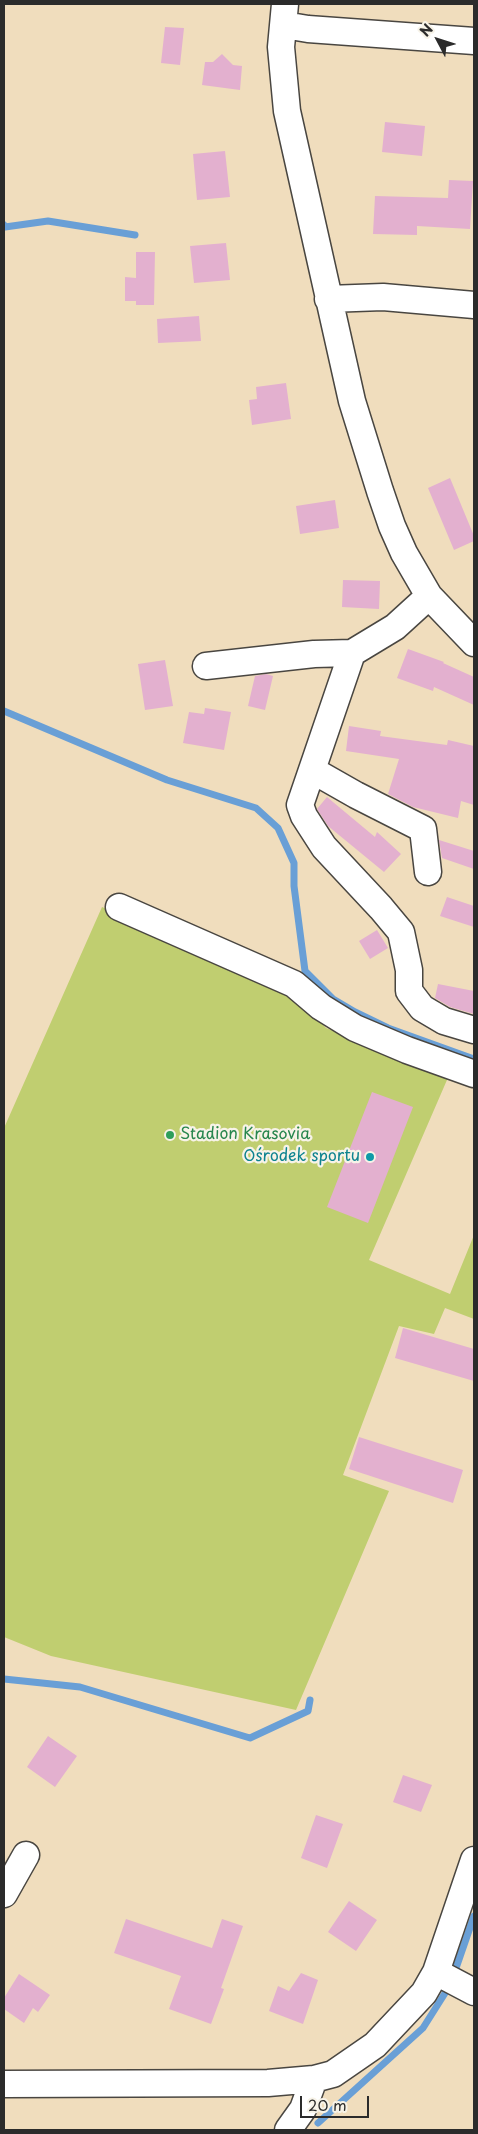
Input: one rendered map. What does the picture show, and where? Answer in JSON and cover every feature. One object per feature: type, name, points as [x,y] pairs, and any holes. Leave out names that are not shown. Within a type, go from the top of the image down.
[{"type":"street","points":[[474,40],[308,29],[284,14],[281,48],[287,111],[328,299],[352,401],[380,491],[400,544],[429,596],[474,643]]},
{"type":"street","points":[[328,299],[383,297],[474,305]]},
{"type":"street","points":[[206,666],[314,654],[352,653],[395,627],[429,596]]},
{"type":"street","points":[[352,653],[300,805],[304,816],[324,847],[382,908],[401,932],[409,970],[409,991],[422,1008],[444,1021],[474,1030]]},
{"type":"street","points":[[312,770],[356,796],[423,829],[428,872]]},
{"type":"street","points":[[119,907],[294,984],[321,1007],[355,1028],[407,1050],[474,1074]]},
{"type":"street","points":[[4,1894],[26,1855]]},
{"type":"street","points":[[4,2084],[222,2084],[314,2079],[333,2074],[375,2045],[424,1993],[436,1972],[474,1860]]},
{"type":"street","points":[[436,1972],[474,1992]]},
{"type":"street","points":[[297,2127],[314,2079]]},
{"type":"green space","points":[[102,907],[288,987],[326,1028],[391,1054],[450,1073],[369,1260],[450,1294],[474,1235],[474,1319],[445,1308],[434,1334],[399,1326],[343,1475],[389,1491],[296,1710],[51,1656],[4,1637],[4,1128]]},
{"type":"building","points":[[165,27],[184,28],[180,65],[161,63]]},
{"type":"building","points":[[222,54],[233,65],[242,66],[240,90],[202,85],[205,62],[213,62]]},
{"type":"building","points":[[385,122],[425,126],[422,156],[382,152]]},
{"type":"building","points":[[225,151],[230,197],[197,200],[193,154]]},
{"type":"building","points":[[449,180],[473,181],[470,229],[417,226],[417,235],[373,234],[375,196],[448,198]]},
{"type":"building","points":[[226,243],[230,280],[194,283],[190,246]]},
{"type":"building","points":[[136,252],[155,252],[154,305],[136,305],[136,301],[125,301],[125,277],[136,278]]},
{"type":"building","points":[[199,316],[201,341],[158,343],[157,319]]},
{"type":"building","points":[[286,383],[291,419],[252,425],[249,400],[257,399],[256,387]]},
{"type":"building","points":[[450,478],[474,536],[474,541],[454,550],[428,488]]},
{"type":"building","points":[[335,500],[339,528],[300,534],[296,506]]},
{"type":"building","points":[[343,580],[380,581],[379,609],[342,607]]},
{"type":"building","points":[[408,649],[444,662],[474,677],[474,705],[434,687],[433,691],[397,678]]},
{"type":"building","points":[[165,660],[173,706],[145,710],[138,664]]},
{"type":"building","points":[[266,674],[273,676],[265,710],[248,706],[255,676]]},
{"type":"building","points":[[205,708],[231,712],[224,750],[183,743],[189,712],[204,714]]},
{"type":"building","points":[[349,726],[381,731],[380,736],[447,745],[448,740],[474,746],[474,805],[461,801],[458,818],[413,807],[388,794],[399,759],[346,751]]},
{"type":"building","points":[[327,797],[375,837],[377,832],[401,854],[384,872],[328,826],[317,809]]},
{"type":"building","points":[[439,840],[474,851],[474,869],[442,858]]},
{"type":"building","points":[[447,897],[474,906],[474,927],[440,916]]},
{"type":"building","points":[[377,930],[388,948],[370,959],[359,941]]},
{"type":"building","points":[[438,984],[474,991],[474,1014],[450,1007],[435,998]]},
{"type":"building","name":"Ośrodek sportu","points":[[372,1092],[413,1107],[368,1223],[327,1207]]},
{"type":"building","points":[[403,1328],[474,1349],[474,1381],[395,1358]]},
{"type":"building","points":[[359,1437],[463,1470],[453,1503],[349,1469]]},
{"type":"building","points":[[48,1736],[77,1756],[55,1787],[27,1767]]},
{"type":"building","points":[[403,1775],[432,1785],[421,1812],[393,1802]]},
{"type":"building","points":[[316,1815],[343,1824],[327,1868],[301,1858]]},
{"type":"building","points":[[349,1901],[377,1920],[356,1951],[328,1932]]},
{"type":"building","points":[[126,1919],[212,1948],[222,1919],[243,1926],[221,1988],[224,1989],[211,2024],[169,2009],[181,1976],[114,1953]]},
{"type":"building","points":[[301,1973],[318,1980],[303,2024],[269,2011],[278,1986],[289,1991]]},
{"type":"building","points":[[19,1974],[50,1995],[38,2012],[33,2008],[24,2023],[4,2009],[4,1998]]},
{"type":"waterway","points":[[4,225],[5,227],[48,221],[135,235]]},
{"type":"waterway","points":[[4,711],[167,780],[256,808],[278,828],[294,863],[294,886],[305,971],[333,999],[355,1012],[388,1028],[474,1059]]},
{"type":"waterway","points":[[4,1679],[80,1687],[250,1738],[308,1711],[310,1700]]},
{"type":"waterway","points":[[456,1968],[474,1916]]},
{"type":"waterway","points":[[318,2123],[423,2028],[447,1990]]},
{"type":"place","name":"Stadion Krasovia","points":[[170,1135]]},
{"type":"place","name":"Ośrodek sportu","points":[[370,1157]]}]
